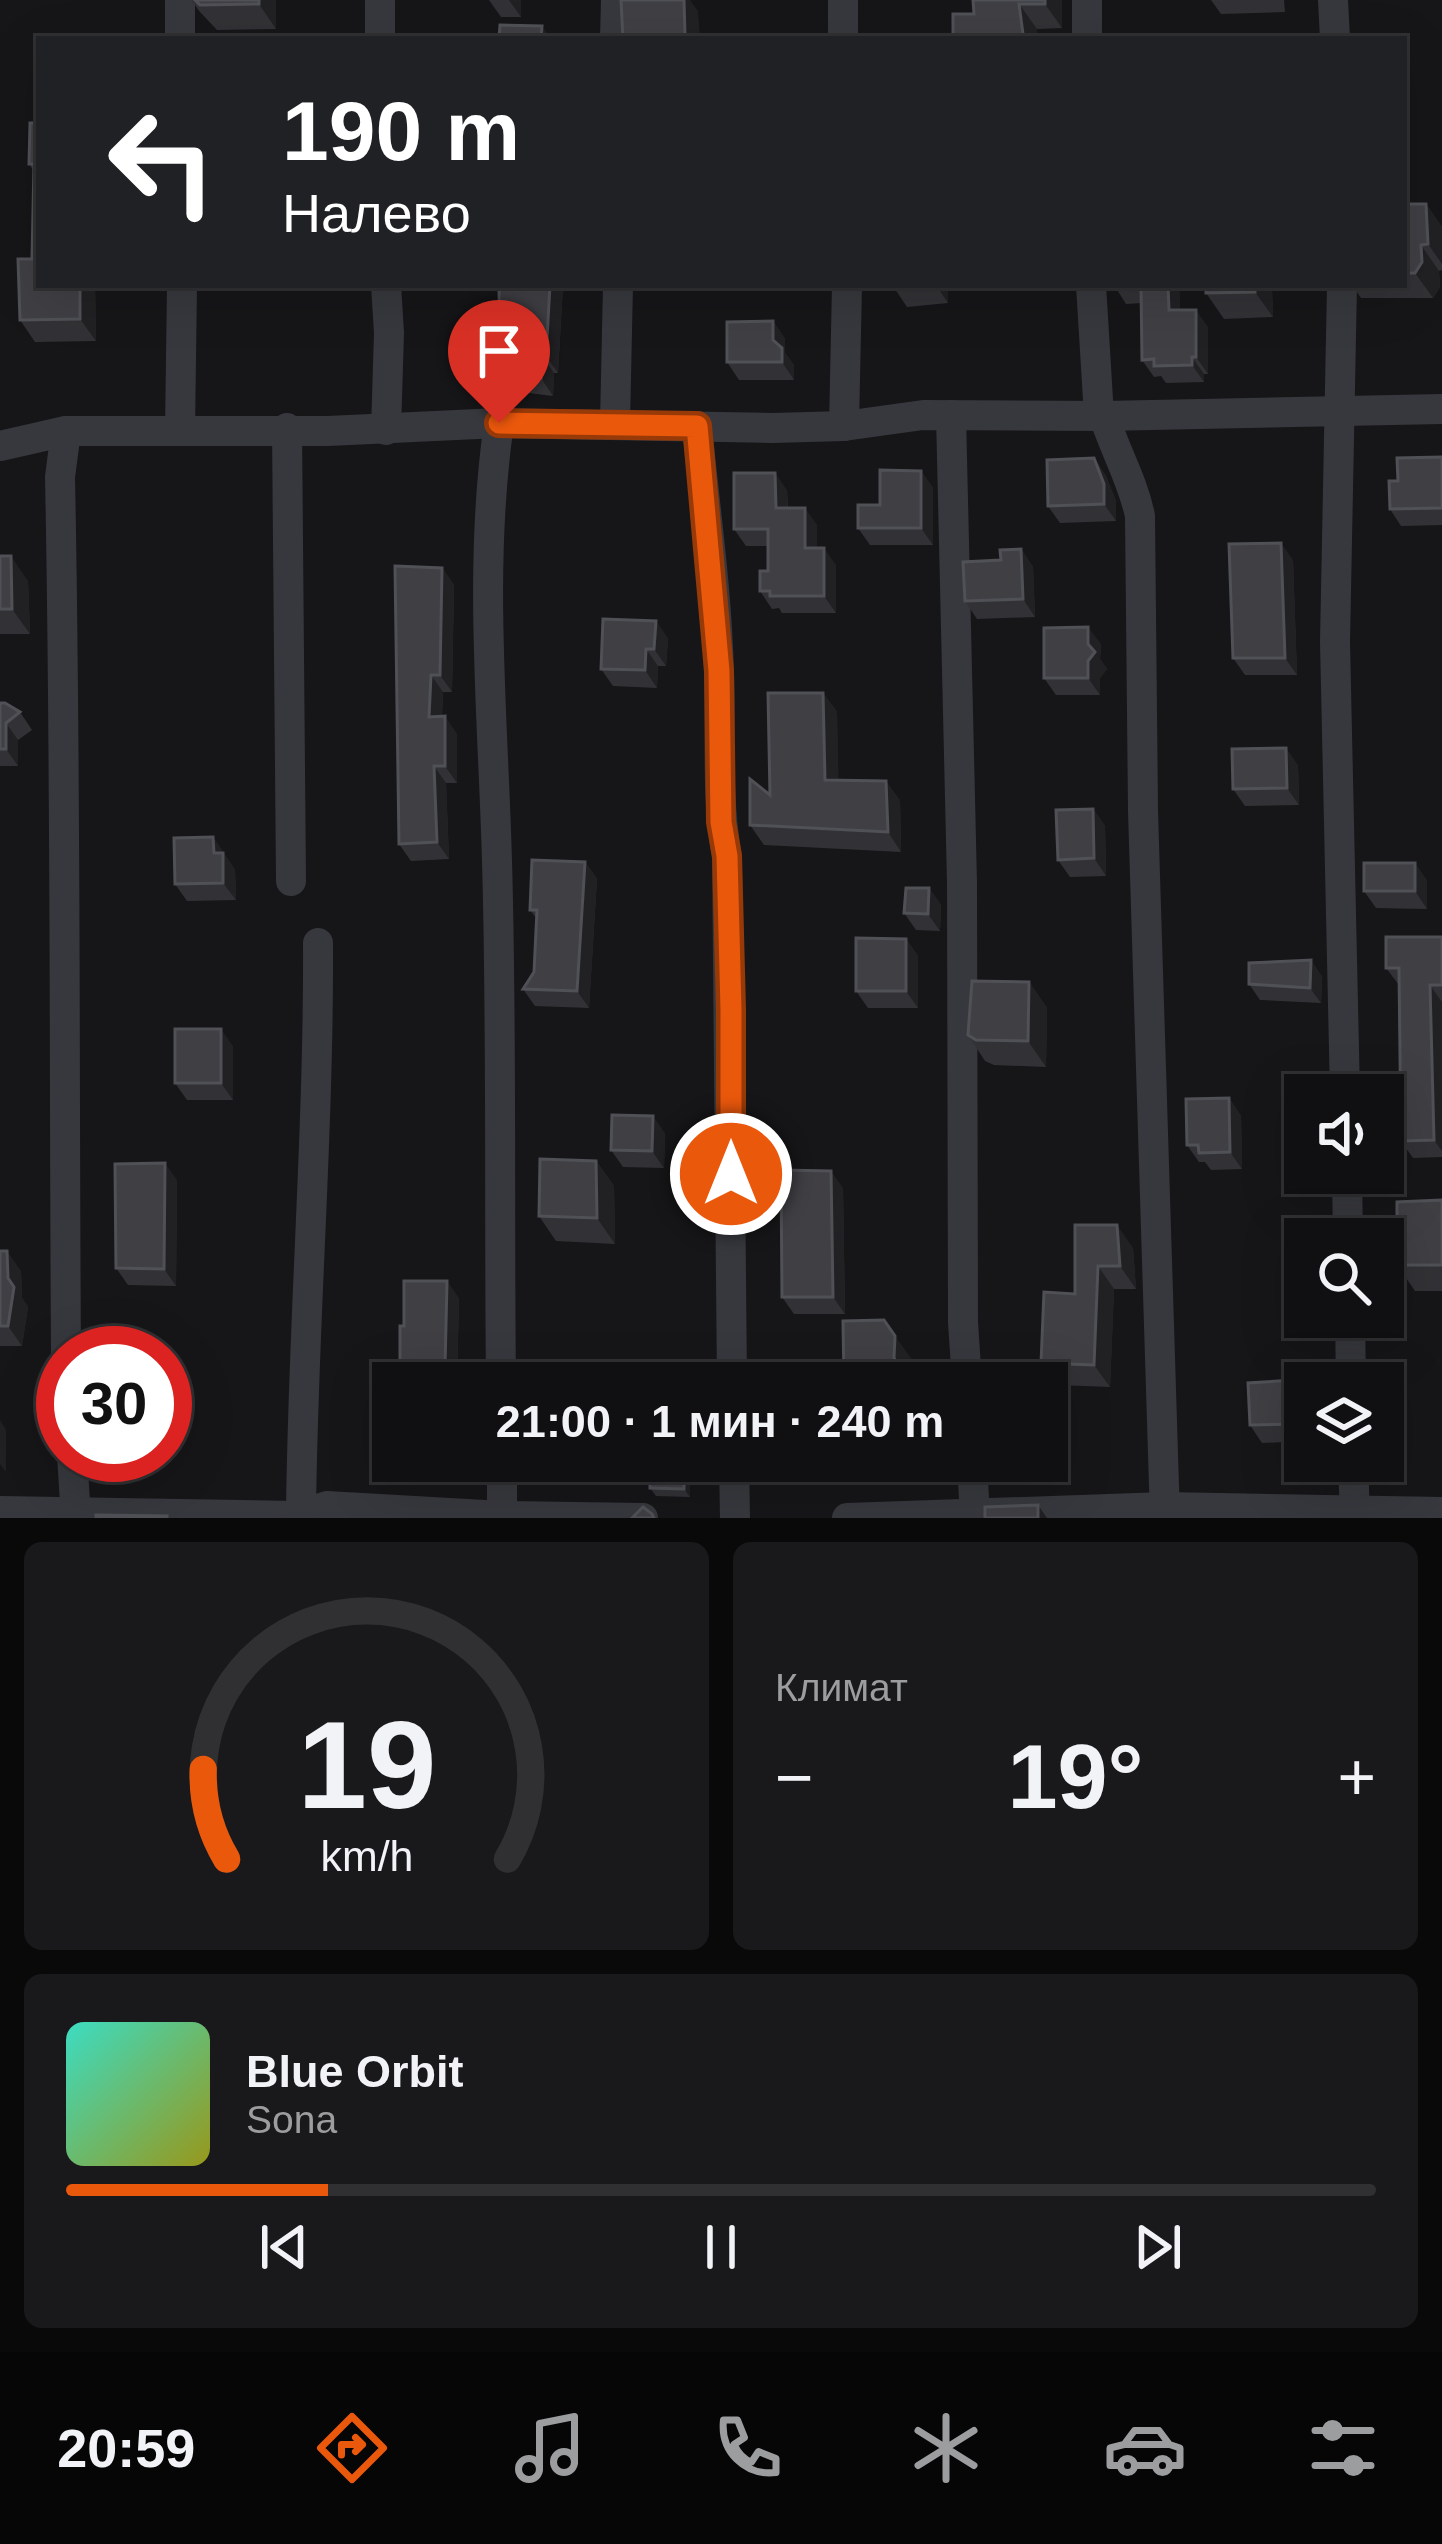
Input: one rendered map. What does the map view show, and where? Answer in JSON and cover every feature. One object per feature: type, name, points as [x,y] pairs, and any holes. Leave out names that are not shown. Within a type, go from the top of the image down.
[{"type":"street","points":[[179,0],[180,36]]},
{"type":"street","points":[[380,0],[380,36]]},
{"type":"street","points":[[615,36],[616,0]]},
{"type":"street","points":[[843,0],[843,36]]},
{"type":"street","points":[[1087,0],[1087,36]]},
{"type":"street","points":[[1333,0],[1335,36]]},
{"type":"street","points":[[180,431],[182,288]]},
{"type":"street","points":[[386,288],[386,430]]},
{"type":"street","points":[[615,423],[618,288]]},
{"type":"street","points":[[844,426],[847,288]]},
{"type":"street","points":[[1091,288],[1101,416],[1118,462],[1134,487],[1139,516],[1143,811],[1165,1512]]},
{"type":"street","points":[[1342,288],[1335,642],[1345,1074]]},
{"type":"street","points":[[0,446],[66,431],[386,430],[499,423],[844,426],[951,415],[1442,409]]},
{"type":"street","points":[[951,415],[962,884],[966,1362]]},
{"type":"street","points":[[499,423],[488,498],[487,566],[499,922],[501,1362]]},
{"type":"street","points":[[697,426],[713,581],[721,822],[727,856],[732,1362]]},
{"type":"street","points":[[287,428],[291,880]]},
{"type":"street","points":[[66,431],[60,477],[67,772],[63,877],[66,1326]]},
{"type":"street","points":[[297,1515],[317,1082],[318,944]]},
{"type":"street","points":[[74,1482],[76,1515]]},
{"type":"street","points":[[502,1482],[502,1517]]},
{"type":"street","points":[[734,1482],[735,1518]]},
{"type":"street","points":[[973,1482],[975,1515]]},
{"type":"street","points":[[1353,1482],[1354,1514]]},
{"type":"street","points":[[0,1510],[76,1515],[297,1515],[327,1506],[502,1517],[643,1518]]},
{"type":"street","points":[[848,1518],[1442,1512]]},
{"type":"building","points":[[195,0],[259,0],[259,4],[200,5]]},
{"type":"building","points":[[621,0],[684,0],[685,35],[771,36],[623,36]]},
{"type":"building","points":[[973,0],[1045,0],[1045,4],[1019,4],[1024,36],[953,36],[953,14],[974,14]]},
{"type":"building","points":[[500,25],[542,26],[541,36],[499,36]]},
{"type":"building","points":[[30,123],[36,123],[36,288],[80,288],[80,319],[20,320],[18,259],[32,259],[34,164],[29,164]]},
{"type":"building","points":[[1407,204],[1426,204],[1428,244],[1421,245],[1422,262],[1415,273],[1407,273]]},
{"type":"building","points":[[499,288],[550,288],[541,378],[500,374]]},
{"type":"building","points":[[1141,288],[1168,288],[1169,310],[1196,310],[1196,357],[1192,365],[1154,366],[1154,359],[1142,360]]},
{"type":"building","points":[[1206,288],[1255,288],[1255,292],[1206,293]]},
{"type":"building","points":[[773,321],[773,340],[782,348],[782,362],[727,362],[727,322]]},
{"type":"building","points":[[1442,457],[1442,508],[1390,509],[1389,481],[1398,481],[1397,458]]},
{"type":"building","points":[[1094,458],[1104,484],[1104,504],[1048,506],[1047,460]]},
{"type":"building","points":[[880,470],[921,471],[921,528],[858,528],[858,505],[880,505]]},
{"type":"building","points":[[734,473],[775,473],[776,508],[805,508],[805,548],[824,548],[824,596],[770,596],[770,591],[760,591],[760,571],[768,571],[768,529],[734,529]]},
{"type":"building","points":[[1281,543],[1285,658],[1233,658],[1229,544]]},
{"type":"building","points":[[1021,549],[1023,599],[965,601],[963,562],[1001,560],[1000,550]]},
{"type":"building","points":[[0,556],[11,556],[12,609],[0,609]]},
{"type":"building","points":[[395,566],[442,568],[440,675],[431,675],[429,717],[445,716],[445,766],[434,766],[437,842],[399,844]]},
{"type":"building","points":[[603,619],[656,621],[654,649],[646,649],[645,670],[601,669]]},
{"type":"building","points":[[1088,627],[1088,644],[1095,652],[1088,661],[1088,678],[1044,678],[1044,628]]},
{"type":"building","points":[[768,693],[823,693],[825,780],[886,781],[888,832],[750,825],[750,779],[770,795]]},
{"type":"building","points":[[0,703],[20,712],[6,723],[6,749],[0,749]]},
{"type":"building","points":[[1286,748],[1287,788],[1233,789],[1232,749]]},
{"type":"building","points":[[1093,809],[1094,858],[1058,860],[1056,810]]},
{"type":"building","points":[[213,837],[214,853],[223,853],[223,883],[175,884],[174,838]]},
{"type":"building","points":[[532,860],[585,862],[577,991],[523,989],[534,972],[537,910],[530,910]]},
{"type":"building","points":[[1364,863],[1415,863],[1415,891],[1364,891]]},
{"type":"building","points":[[906,888],[929,888],[928,914],[904,913]]},
{"type":"building","points":[[1386,937],[1442,937],[1442,985],[1430,985],[1434,1140],[1404,1141],[1399,968],[1386,968]]},
{"type":"building","points":[[856,938],[906,939],[906,991],[856,991]]},
{"type":"building","points":[[1311,960],[1310,988],[1249,984],[1249,963]]},
{"type":"building","points":[[972,981],[1029,982],[1028,1041],[976,1040],[968,1035]]},
{"type":"building","points":[[175,1029],[221,1029],[221,1083],[175,1083]]},
{"type":"building","points":[[1229,1098],[1230,1152],[1199,1153],[1198,1145],[1187,1145],[1186,1099]]},
{"type":"building","points":[[612,1115],[653,1116],[652,1151],[611,1150]]},
{"type":"building","points":[[540,1159],[596,1161],[597,1218],[539,1216]]},
{"type":"building","points":[[165,1163],[164,1269],[116,1268],[115,1164]]},
{"type":"building","points":[[781,1170],[831,1171],[833,1297],[782,1297]]},
{"type":"building","points":[[1442,1200],[1442,1265],[1404,1265],[1404,1218],[1397,1218],[1397,1202]]},
{"type":"building","points":[[1075,1225],[1117,1225],[1120,1266],[1098,1266],[1094,1365],[1041,1362],[1044,1292],[1075,1294]]},
{"type":"building","points":[[0,1251],[7,1251],[8,1278],[14,1287],[8,1326],[0,1326]]},
{"type":"building","points":[[404,1281],[447,1281],[445,1362],[400,1362],[400,1326],[404,1326]]},
{"type":"building","points":[[884,1320],[895,1336],[897,1362],[844,1362],[843,1321]]},
{"type":"building","points":[[1284,1381],[1284,1424],[1250,1425],[1248,1383]]},
{"type":"building","points":[[650,1482],[684,1482],[684,1489],[650,1488]]},
{"type":"building","points":[[1038,1505],[1038,1518],[985,1518],[985,1507]]},
{"type":"building","points":[[643,1507],[654,1518],[632,1518]]},
{"type":"building","points":[[167,1516],[167,1518],[96,1518]]},
{"type":"route","points":[[499,423],[697,426],[719,671],[731,1010],[731,1174]]}]
